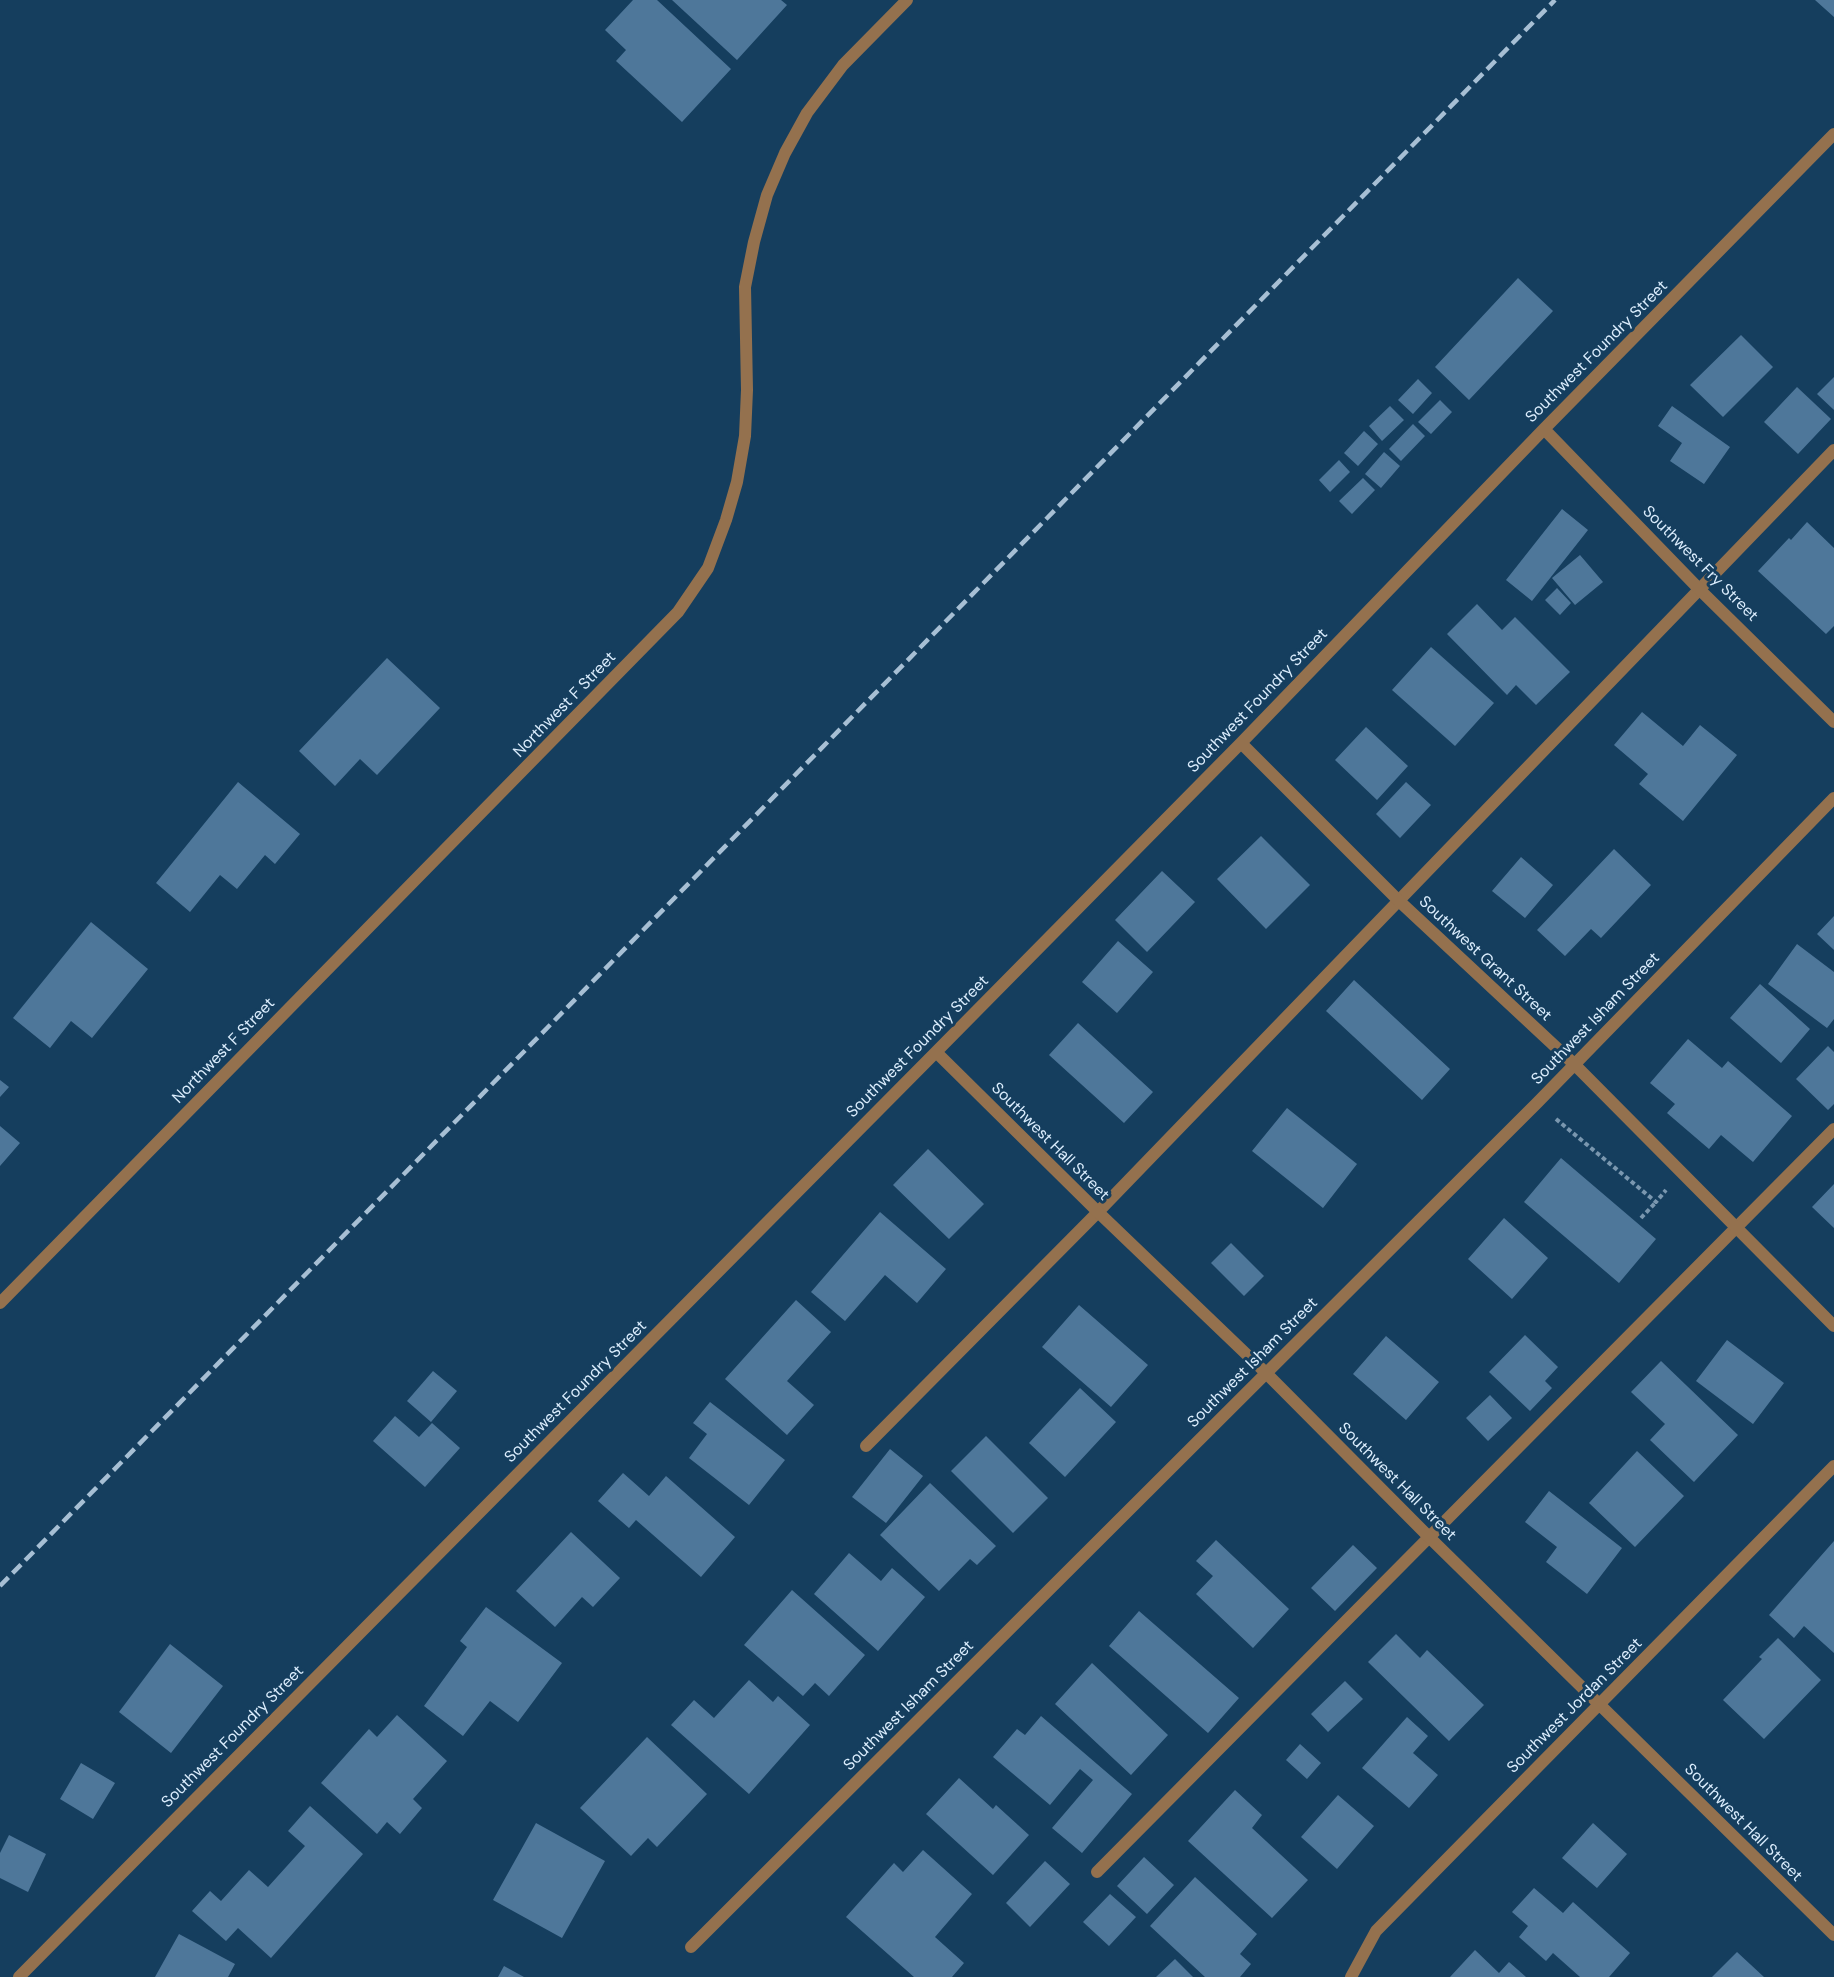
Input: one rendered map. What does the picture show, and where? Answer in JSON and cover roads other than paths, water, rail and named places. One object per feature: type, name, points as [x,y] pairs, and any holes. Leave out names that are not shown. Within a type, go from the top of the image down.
[{"type":"street","name":"Northwest F Street","points":[[0,1303],[678,612],[708,568],[737,482],[745,436],[747,390],[745,287],[767,195],[785,153],[807,113],[843,65],[907,0]]},
{"type":"street","name":"Southwest Foundry Street","points":[[18,1977],[936,1053],[1834,134]]},
{"type":"street","name":"Southwest Fry Street","points":[[1544,429],[1700,590],[1834,722]]},
{"type":"street","points":[[866,1446],[1098,1212],[1834,450]]},
{"type":"street","name":"Southwest Grant Street","points":[[1241,743],[1398,900],[1574,1064],[1834,1326]]},
{"type":"street","name":"Southwest Isham Street","points":[[691,1947],[1537,1103],[1834,798]]},
{"type":"street","name":"Southwest Hall Street","points":[[936,1053],[1266,1373],[1430,1538],[1834,1935]]},
{"type":"street","points":[[1097,1872],[1834,1129]]},
{"type":"street","name":"Southwest Jordan Street","points":[[1351,1977],[1376,1931],[1834,1466]]},
{"type":"railway","points":[[0,1586],[1555,0]]}]
